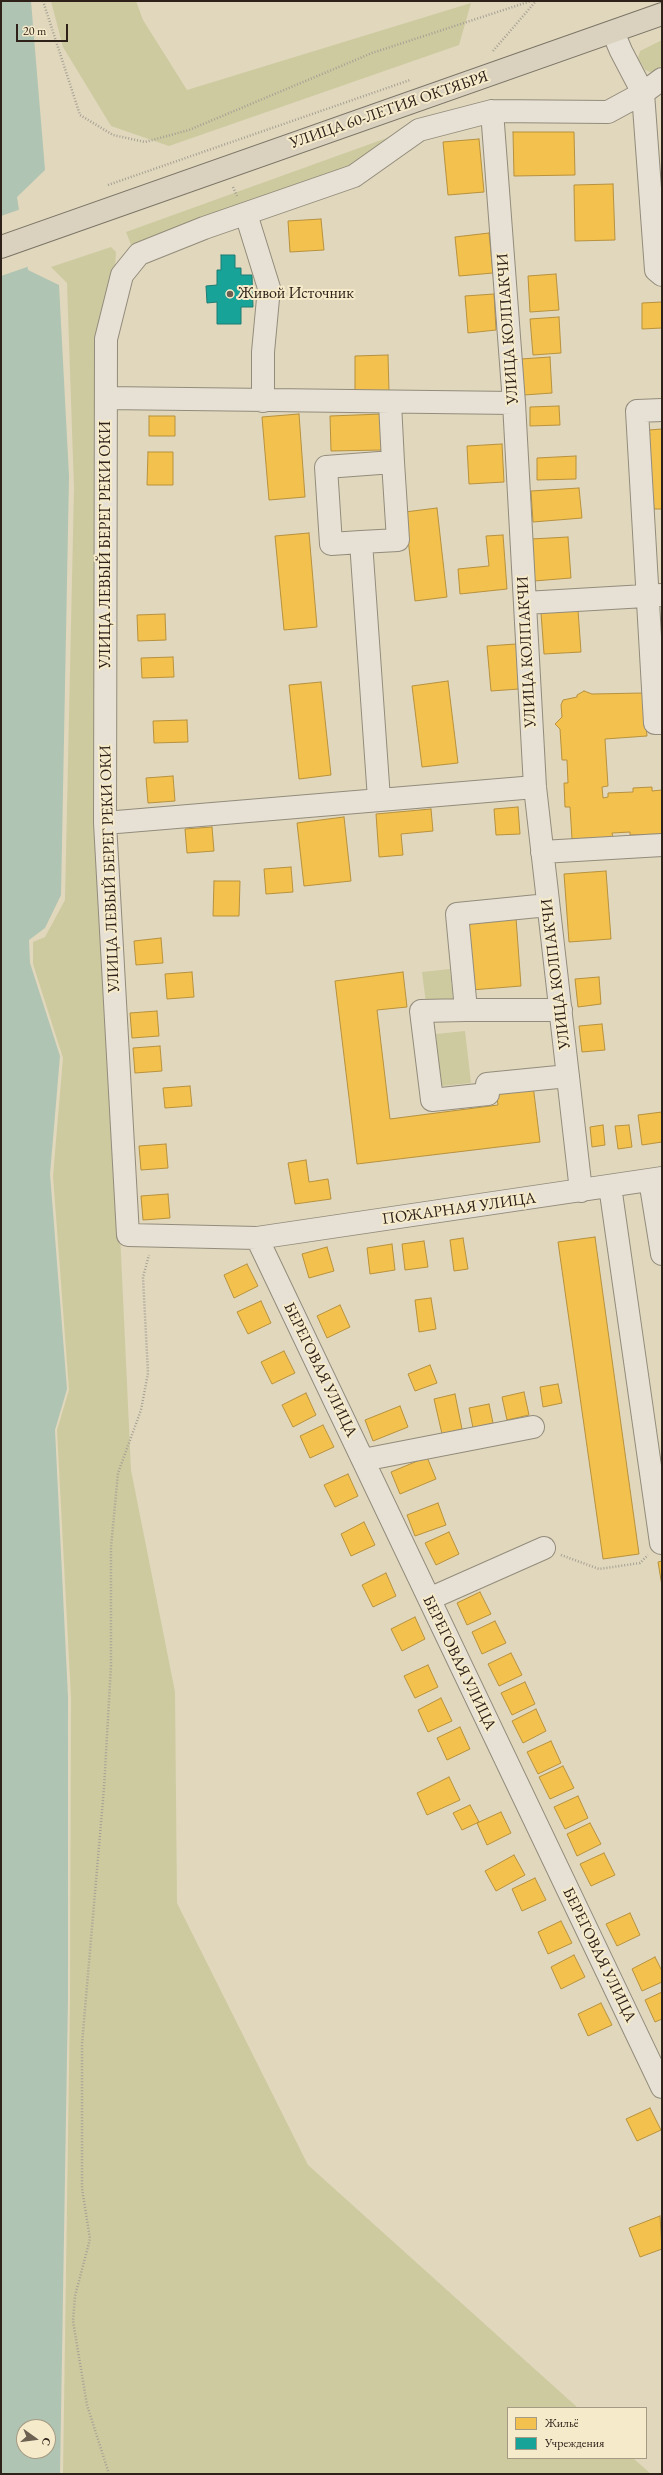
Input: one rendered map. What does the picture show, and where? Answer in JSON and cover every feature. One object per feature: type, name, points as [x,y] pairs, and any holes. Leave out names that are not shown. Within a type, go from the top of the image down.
[{"type":"main road","name":"УЛИЦА 60-ЛЕТИЯ ОКТЯБРЯ","points":[[1,247],[662,14]]},
{"type":"street","points":[[613,32],[621,51],[643,93],[656,270],[662,275]]},
{"type":"street","name":"УЛИЦА ЛЕВЫЙ БЕРЕГ РЕКИ ОКИ","points":[[257,1238],[128,1236],[105,823],[106,339],[122,275],[139,254],[204,228],[354,176],[419,130],[492,111],[608,112],[643,93],[662,79]]},
{"type":"street","name":"УЛИЦА КОЛПАКЧИ","points":[[492,111],[514,403],[535,787],[581,1191]]},
{"type":"street","points":[[246,214],[269,288],[263,352],[263,401]]},
{"type":"street","points":[[106,398],[390,403],[514,403]]},
{"type":"street","points":[[390,403],[398,540],[331,544],[326,467],[393,462]]},
{"type":"street","points":[[662,410],[637,410],[655,595],[655,723],[662,723]]},
{"type":"street","points":[[361,542],[379,799]]},
{"type":"street","points":[[524,603],[655,595]]},
{"type":"street","points":[[105,823],[535,787]]},
{"type":"street","points":[[542,852],[662,845]]},
{"type":"street","points":[[466,1010],[457,914],[548,905]]},
{"type":"street","points":[[560,1010],[421,1011],[432,1100],[488,1094],[487,1084],[568,1076]]},
{"type":"street","points":[[656,1179],[662,1254]]},
{"type":"street","name":"ПОЖАРНАЯ УЛИЦА","points":[[257,1238],[656,1179]]},
{"type":"street","points":[[610,1186],[659,1511],[661,1543]]},
{"type":"street","name":"БЕРЕГОВАЯ УЛИЦА","points":[[257,1238],[662,2087]]},
{"type":"street","points":[[363,1460],[533,1427]]},
{"type":"street","points":[[429,1599],[544,1548]]},
{"type":"path","points":[[43,1],[80,115],[113,134],[145,142],[188,130],[372,53],[531,1]]},
{"type":"path","points":[[493,51],[536,1]]},
{"type":"path","points":[[486,54],[500,49]]},
{"type":"path","points":[[108,185],[412,79]]},
{"type":"path","points":[[109,2474],[87,2405],[73,2322],[75,2296],[90,2239],[82,2188],[82,2044],[104,1788],[111,1666],[111,1547],[118,1473],[142,1410],[148,1373],[143,1277],[154,1236]]},
{"type":"path","points":[[544,1548],[599,1569],[640,1564],[661,1543]]},
{"type":"shaded area","points":[[1,1],[31,1],[45,170],[17,197],[28,270],[59,285],[69,476],[61,895],[45,928],[29,940],[30,963],[60,1056],[50,1174],[67,1389],[55,1430],[68,1697],[68,1997],[60,2474],[1,2474]]},
{"type":"shaded area","points":[[51,1],[136,1],[143,20],[187,90],[471,3],[459,45],[169,146],[111,126],[63,47]]},
{"type":"shaded area","points":[[662,40],[662,65],[653,73],[645,70],[638,58],[640,51]]},
{"type":"shaded area","points":[[409,130],[356,167],[133,250],[126,232]]},
{"type":"shaded area","points":[[111,247],[116,252],[113,298],[103,336],[120,1233],[131,1470],[175,1692],[177,1903],[308,2165],[577,2407],[507,2407],[507,2459],[634,2459],[651,2474],[63,2474],[70,2002],[71,1698],[57,1430],[69,1390],[53,1176],[63,1058],[33,964],[33,942],[45,937],[65,900],[74,488],[67,283],[51,267]]},
{"type":"shaded area","points":[[450,969],[453,1000],[426,1003],[422,972]]},
{"type":"shaded area","points":[[465,1031],[471,1083],[441,1086],[436,1034]]},
{"type":"pier","points":[[21,209],[30,266],[1,276],[1,216]]},
{"type":"building: Жильё","points":[[513,132],[574,132],[575,175],[514,176]]},
{"type":"building: Жильё","points":[[479,139],[484,192],[448,195],[443,142]]},
{"type":"building: Жильё","points":[[613,184],[615,240],[575,241],[574,185]]},
{"type":"building: Жильё","points":[[321,219],[324,250],[290,252],[288,221]]},
{"type":"building: Жильё","points":[[489,233],[493,273],[459,276],[455,237]]},
{"type":"building: Жильё","points":[[556,274],[559,310],[530,312],[528,276]]},
{"type":"building: Жильё","points":[[494,294],[496,330],[468,333],[465,296]]},
{"type":"building: Жильё","points":[[662,302],[662,328],[642,329],[642,303]]},
{"type":"building: Жильё","points":[[559,317],[561,353],[533,355],[530,319]]},
{"type":"building: Жильё","points":[[388,355],[389,391],[355,392],[355,356]]},
{"type":"building: Жильё","points":[[550,357],[552,393],[524,395],[521,359]]},
{"type":"building: Жильё","points":[[559,406],[560,425],[530,426],[530,407]]},
{"type":"building: Жильё","points":[[299,414],[305,497],[269,500],[262,417]]},
{"type":"building: Жильё","points":[[382,414],[383,450],[331,451],[330,416]]},
{"type":"building: Жильё","points":[[149,416],[175,416],[175,436],[149,436]]},
{"type":"building: Жильё","points":[[662,429],[662,509],[654,509],[653,499],[650,499],[644,436],[650,435],[649,430]]},
{"type":"building: Жильё","points":[[502,444],[504,482],[469,484],[467,446]]},
{"type":"building: Жильё","points":[[148,452],[173,452],[173,485],[147,485]]},
{"type":"building: Жильё","points":[[576,456],[576,479],[537,480],[537,458]]},
{"type":"building: Жильё","points":[[579,488],[582,518],[533,522],[531,491]]},
{"type":"building: Жильё","points":[[437,508],[447,597],[415,601],[405,512]]},
{"type":"building: Жильё","points":[[309,533],[317,627],[284,630],[275,536]]},
{"type":"building: Жильё","points":[[503,535],[507,589],[460,594],[458,569],[489,566],[486,536]]},
{"type":"building: Жильё","points":[[568,537],[571,578],[534,581],[531,539]]},
{"type":"building: Жильё","points":[[578,610],[581,652],[544,654],[541,613]]},
{"type":"building: Жильё","points":[[165,614],[166,640],[138,641],[137,615]]},
{"type":"building: Жильё","points":[[516,644],[519,689],[491,691],[487,646]]},
{"type":"building: Жильё","points":[[173,657],[174,677],[142,678],[141,658]]},
{"type":"building: Жильё","points":[[448,681],[458,763],[422,767],[412,686]]},
{"type":"building: Жильё","points":[[321,682],[331,775],[299,779],[289,685]]},
{"type":"building: Жильё","points":[[584,691],[592,694],[643,693],[647,736],[605,739],[608,786],[602,787],[603,798],[608,797],[608,793],[633,792],[633,788],[652,787],[652,791],[662,790],[662,834],[630,835],[630,832],[612,833],[613,837],[572,839],[570,807],[565,807],[564,783],[568,783],[567,760],[562,760],[560,729],[555,724],[562,717],[561,705],[563,700],[577,697],[577,695]]},
{"type":"building: Жильё","points":[[187,720],[188,742],[154,743],[153,721]]},
{"type":"building: Жильё","points":[[173,776],[175,801],[148,803],[146,778]]},
{"type":"building: Жильё","points":[[518,807],[520,834],[496,835],[494,809]]},
{"type":"building: Жильё","points":[[431,809],[433,831],[401,834],[403,855],[379,857],[376,814]]},
{"type":"building: Жильё","points":[[344,817],[351,881],[304,886],[297,823]]},
{"type":"building: Жильё","points":[[212,827],[214,851],[187,853],[185,829]]},
{"type":"building: Жильё","points":[[291,867],[293,892],[266,894],[264,869]]},
{"type":"building: Жильё","points":[[606,871],[611,939],[569,942],[564,874]]},
{"type":"building: Жильё","points":[[214,881],[240,881],[239,916],[213,916]]},
{"type":"building: Жильё","points":[[516,918],[521,986],[471,990],[466,921]]},
{"type":"building: Жильё","points":[[161,938],[163,963],[136,965],[134,941]]},
{"type":"building: Жильё","points":[[192,972],[194,997],[167,999],[165,974]]},
{"type":"building: Жильё","points":[[403,972],[407,1007],[377,1010],[390,1119],[498,1105],[496,1090],[533,1085],[540,1142],[357,1164],[335,981]]},
{"type":"building: Жильё","points":[[599,977],[601,1004],[578,1007],[575,979]]},
{"type":"building: Жильё","points":[[157,1011],[159,1036],[132,1038],[130,1013]]},
{"type":"building: Жильё","points":[[602,1024],[605,1050],[582,1052],[579,1026]]},
{"type":"building: Жильё","points":[[160,1046],[162,1071],[135,1073],[133,1048]]},
{"type":"building: Жильё","points":[[190,1086],[192,1106],[165,1108],[163,1088]]},
{"type":"building: Жильё","points":[[662,1112],[662,1142],[642,1145],[638,1115]]},
{"type":"building: Жильё","points":[[603,1125],[605,1145],[592,1147],[590,1127]]},
{"type":"building: Жильё","points":[[629,1125],[632,1147],[618,1149],[615,1126]]},
{"type":"building: Жильё","points":[[166,1144],[168,1168],[141,1170],[139,1146]]},
{"type":"building: Жильё","points":[[306,1160],[309,1182],[328,1179],[331,1199],[295,1204],[288,1163]]},
{"type":"building: Жильё","points":[[168,1194],[170,1218],[143,1220],[141,1196]]},
{"type":"building: Жильё","points":[[595,1237],[639,1554],[603,1559],[558,1242]]},
{"type":"building: Жильё","points":[[463,1238],[468,1269],[454,1271],[450,1240]]},
{"type":"building: Жильё","points":[[424,1241],[428,1267],[405,1270],[402,1244]]},
{"type":"building: Жильё","points":[[392,1244],[395,1270],[370,1274],[367,1248]]},
{"type":"building: Жильё","points":[[327,1247],[334,1271],[309,1278],[302,1254]]},
{"type":"building: Жильё","points":[[247,1264],[258,1286],[234,1298],[224,1275]]},
{"type":"building: Жильё","points":[[431,1298],[436,1329],[419,1332],[415,1300]]},
{"type":"building: Жильё","points":[[261,1301],[271,1323],[248,1334],[237,1312]]},
{"type":"building: Жильё","points":[[340,1305],[350,1327],[327,1338],[317,1316]]},
{"type":"building: Жильё","points":[[284,1351],[295,1373],[272,1384],[261,1362]]},
{"type":"building: Жильё","points":[[430,1365],[437,1383],[415,1391],[408,1374]]},
{"type":"building: Жильё","points":[[558,1384],[562,1403],[543,1407],[540,1387]]},
{"type":"building: Жильё","points":[[524,1392],[529,1415],[507,1420],[502,1397]]},
{"type":"building: Жильё","points":[[306,1393],[316,1415],[293,1427],[282,1405]]},
{"type":"building: Жильё","points":[[455,1394],[462,1429],[442,1434],[434,1399]]},
{"type":"building: Жильё","points":[[489,1404],[493,1423],[473,1428],[469,1408]]},
{"type":"building: Жильё","points":[[400,1406],[408,1427],[373,1441],[365,1420]]},
{"type":"building: Жильё","points":[[323,1425],[334,1447],[310,1458],[300,1436]]},
{"type":"building: Жильё","points":[[427,1457],[436,1479],[400,1494],[391,1472]]},
{"type":"building: Жильё","points":[[348,1474],[358,1496],[335,1507],[324,1485]]},
{"type":"building: Жильё","points":[[438,1503],[446,1525],[415,1536],[407,1515]]},
{"type":"building: Жильё","points":[[364,1522],[375,1545],[351,1556],[341,1534]]},
{"type":"building: Жильё","points":[[449,1532],[459,1554],[436,1565],[425,1543]]},
{"type":"building: Жильё","points":[[662,1561],[662,1586],[658,1562]]},
{"type":"building: Жильё","points":[[386,1573],[396,1596],[373,1607],[362,1585]]},
{"type":"building: Жильё","points":[[480,1592],[491,1614],[467,1625],[457,1603]]},
{"type":"building: Жильё","points":[[415,1617],[425,1639],[402,1651],[391,1629]]},
{"type":"building: Жильё","points":[[495,1621],[506,1643],[482,1654],[472,1632]]},
{"type":"building: Жильё","points":[[511,1653],[522,1675],[499,1686],[488,1664]]},
{"type":"building: Жильё","points":[[428,1665],[438,1687],[415,1698],[404,1676]]},
{"type":"building: Жильё","points":[[525,1682],[535,1704],[512,1715],[501,1693]]},
{"type":"building: Жильё","points":[[441,1698],[452,1721],[428,1732],[418,1710]]},
{"type":"building: Жильё","points":[[536,1709],[546,1731],[523,1743],[512,1721]]},
{"type":"building: Жильё","points":[[460,1727],[470,1749],[447,1760],[437,1738]]},
{"type":"building: Жильё","points":[[551,1741],[561,1763],[538,1774],[527,1752]]},
{"type":"building: Жильё","points":[[563,1766],[574,1788],[550,1799],[539,1777]]},
{"type":"building: Жильё","points":[[449,1777],[460,1800],[427,1815],[417,1793]]},
{"type":"building: Жильё","points":[[578,1796],[588,1818],[565,1829],[554,1807]]},
{"type":"building: Жильё","points":[[470,1805],[479,1822],[462,1830],[453,1813]]},
{"type":"building: Жильё","points":[[501,1812],[511,1833],[487,1845],[477,1823]]},
{"type":"building: Жильё","points":[[590,1823],[601,1844],[577,1856],[567,1834]]},
{"type":"building: Жильё","points":[[604,1853],[615,1875],[591,1886],[580,1864]]},
{"type":"building: Жильё","points":[[514,1855],[525,1875],[496,1891],[485,1871]]},
{"type":"building: Жильё","points":[[535,1878],[546,1900],[522,1911],[512,1889]]},
{"type":"building: Жильё","points":[[630,1913],[640,1935],[617,1946],[606,1924]]},
{"type":"building: Жильё","points":[[561,1921],[572,1943],[548,1954],[538,1932]]},
{"type":"building: Жильё","points":[[574,1955],[585,1977],[561,1989],[551,1967]]},
{"type":"building: Жильё","points":[[655,1957],[662,1971],[662,1982],[642,1991],[632,1969]]},
{"type":"building: Жильё","points":[[662,1992],[662,2019],[655,2022],[645,2000]]},
{"type":"building: Жильё","points":[[601,2003],[612,2025],[588,2036],[578,2014]]},
{"type":"building: Жильё","points":[[650,2108],[661,2130],[637,2141],[626,2119]]},
{"type":"building: Жильё","points":[[660,2216],[662,2249],[640,2257],[629,2228]]},
{"type":"building: Учреждения","name":"Живой Источник","points":[[221,255],[235,255],[235,268],[241,268],[241,275],[252,275],[253,307],[241,307],[241,324],[217,324],[217,302],[207,303],[206,286],[217,285],[217,270],[221,270]]},
{"type":"place","name":"Живой Источник","points":[[230,294]]}]
